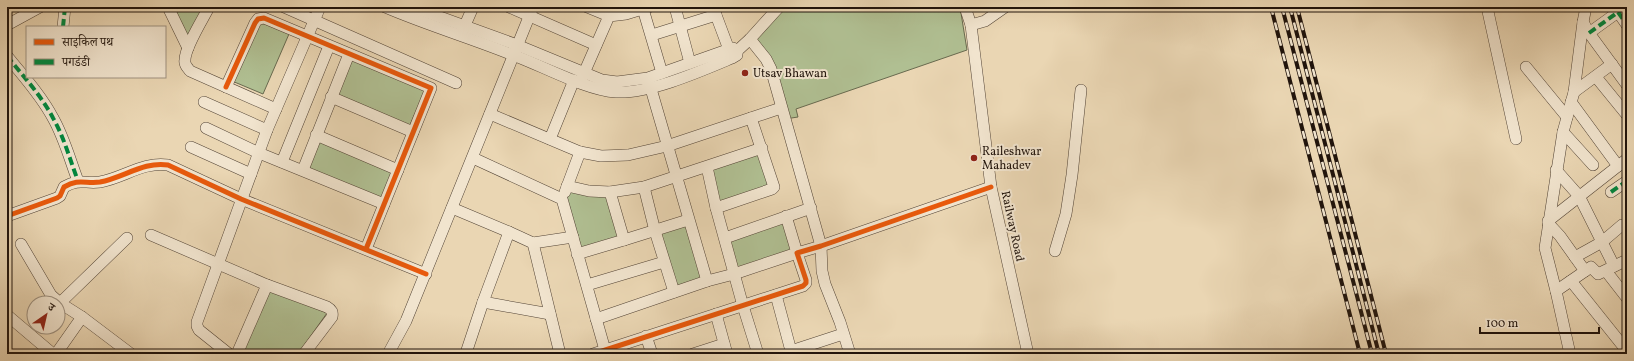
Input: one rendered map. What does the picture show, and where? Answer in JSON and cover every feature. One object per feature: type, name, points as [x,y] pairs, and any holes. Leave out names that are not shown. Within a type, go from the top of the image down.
[{"type":"street","points":[[7,25],[40,7]]},
{"type":"street","points":[[63,26],[65,7]]},
{"type":"street","points":[[168,7],[188,48]]},
{"type":"street","points":[[209,7],[188,48],[184,59],[185,65],[190,71],[276,109]]},
{"type":"street","points":[[284,7],[456,82]]},
{"type":"street","points":[[229,354],[197,326],[241,199],[267,130],[320,7]]},
{"type":"street","points":[[385,7],[462,31],[515,50],[579,79],[599,90],[617,92],[649,83],[733,54],[750,39],[773,10]]},
{"type":"street","points":[[412,7],[462,31]]},
{"type":"street","points":[[462,31],[473,7]]},
{"type":"street","points":[[508,7],[531,11],[596,45]]},
{"type":"street","points":[[587,7],[609,16],[624,11],[646,8],[662,73]]},
{"type":"street","points":[[675,7],[690,63]]},
{"type":"street","name":"Railway Road","points":[[965,7],[971,25],[991,187],[1028,354]]},
{"type":"street","points":[[971,25],[985,22],[1005,7]]},
{"type":"street","points":[[1487,7],[1516,139]]},
{"type":"street","points":[[1570,354],[1545,248],[1563,132],[1573,97],[1586,7]]},
{"type":"street","points":[[1589,33],[1621,10],[1627,25]]},
{"type":"street","points":[[388,354],[406,321],[426,274],[531,11]]},
{"type":"street","points":[[652,36],[714,11],[733,54]]},
{"type":"street","points":[[550,139],[609,16]]},
{"type":"street","points":[[226,87],[255,23],[258,19],[264,18],[431,88],[366,249]]},
{"type":"street","points":[[1583,22],[1589,33],[1627,85]]},
{"type":"street","points":[[750,39],[766,59],[771,70],[821,246],[822,271],[825,284],[840,322],[849,354]]},
{"type":"street","points":[[282,162],[329,46]]},
{"type":"street","points":[[302,170],[349,54]]},
{"type":"street","points":[[649,83],[662,73],[690,63],[733,54]]},
{"type":"street","points":[[7,56],[38,95],[53,118],[78,181]]},
{"type":"street","points":[[1573,97],[1612,64]]},
{"type":"street","points":[[1526,67],[1567,118]]},
{"type":"street","points":[[1596,76],[1627,115]]},
{"type":"street","points":[[649,83],[707,281]]},
{"type":"street","points":[[1055,251],[1066,214],[1072,175],[1081,90]]},
{"type":"street","points":[[331,97],[413,132]]},
{"type":"street","points":[[1548,222],[1579,196],[1623,163],[1573,97]]},
{"type":"street","points":[[204,102],[267,130]]},
{"type":"street","points":[[490,114],[580,152],[602,156],[628,155],[667,146],[781,108]]},
{"type":"street","points":[[716,208],[774,187],[751,118]]},
{"type":"street","points":[[206,128],[259,153],[384,204]]},
{"type":"street","points":[[1563,132],[1593,165]]},
{"type":"street","points":[[316,135],[398,170]]},
{"type":"street","points":[[191,147],[251,174]]},
{"type":"street","points":[[567,186],[589,191],[610,192],[644,187],[762,148]]},
{"type":"street","points":[[580,152],[562,199],[605,350]]},
{"type":"street","points":[[472,158],[562,199]]},
{"type":"street","points":[[7,216],[58,198],[64,187],[78,181],[91,183],[100,182],[148,166],[158,164],[168,165],[241,199],[426,274]]},
{"type":"street","points":[[707,167],[716,208],[758,354]]},
{"type":"street","points":[[1556,170],[1579,196],[1602,242],[1610,269],[1627,298]]},
{"type":"street","points":[[1611,192],[1627,181]]},
{"type":"street","points":[[644,187],[655,231],[674,292]]},
{"type":"street","points":[[596,319],[707,281],[734,274],[821,246],[991,187]]},
{"type":"street","points":[[610,192],[624,240]]},
{"type":"street","points":[[452,208],[533,243],[572,237]]},
{"type":"street","points":[[725,238],[811,208]]},
{"type":"street","points":[[593,354],[803,286],[806,283],[786,216]]},
{"type":"street","points":[[577,254],[688,220]]},
{"type":"street","points":[[1548,222],[1585,270]]},
{"type":"street","points":[[1575,257],[1602,242],[1622,225]]},
{"type":"street","points":[[467,354],[483,302],[509,232]]},
{"type":"street","points":[[152,234],[267,285],[327,307],[331,310],[333,313],[332,317],[304,354]]},
{"type":"street","points":[[66,297],[127,238]]},
{"type":"street","points":[[533,243],[560,354]]},
{"type":"street","points":[[20,244],[44,285],[52,295]]},
{"type":"street","points":[[1556,291],[1591,267],[1598,274],[1627,260]]},
{"type":"street","points":[[587,285],[664,262]]},
{"type":"street","points":[[1571,281],[1627,351]]},
{"type":"street","points":[[237,354],[267,285]]},
{"type":"street","points":[[776,295],[791,352],[844,334]]},
{"type":"street","points":[[483,302],[550,314]]},
{"type":"street","points":[[66,307],[82,317],[130,354]]},
{"type":"street","points":[[693,354],[725,349],[716,314]]},
{"type":"street","points":[[7,315],[55,354],[82,317]]},
{"type":"street","points":[[646,336],[652,354]]},
{"type":"green space","points":[[170,7],[206,7],[187,43]]},
{"type":"green space","points":[[781,7],[960,7],[967,50],[796,109],[798,117],[785,119],[777,84],[752,39]]},
{"type":"green space","points":[[258,21],[289,34],[263,94],[232,81]]},
{"type":"green space","points":[[352,59],[426,89],[409,127],[337,95]]},
{"type":"green space","points":[[320,140],[393,171],[381,199],[308,168]]},
{"type":"green space","points":[[760,152],[771,187],[718,205],[710,169]]},
{"type":"green space","points":[[568,190],[609,194],[622,240],[579,252],[564,198]]},
{"type":"green space","points":[[785,218],[793,251],[736,269],[728,239]]},
{"type":"green space","points":[[685,224],[703,280],[676,288],[658,233]]},
{"type":"green space","points":[[268,288],[327,313],[298,354],[243,354],[241,352]]},
{"type":"railway","points":[[1271,7],[1360,354]]},
{"type":"railway","points":[[1282,7],[1372,354]]},
{"type":"railway","points":[[1290,7],[1379,354]]},
{"type":"railway","points":[[1297,7],[1386,354]]},
{"type":"marked path","points":[[63,26],[65,7]]},
{"type":"marked path","points":[[1589,33],[1625,7]]},
{"type":"marked path","points":[[1618,12],[1627,25]]},
{"type":"marked path","points":[[7,56],[43,101],[57,125],[78,181]]},
{"type":"marked path","points":[[1611,192],[1627,181]]},
{"type":"cycle path","points":[[226,87],[255,23],[258,19],[264,18],[431,88],[366,249]]},
{"type":"cycle path","points":[[7,216],[57,198],[60,196],[64,187],[69,184],[100,182],[150,165],[168,165],[241,199],[426,274]]},
{"type":"cycle path","points":[[593,354],[803,286],[806,283],[806,280],[797,253],[991,187]]},
{"type":"place","name":"Utsav Bhawan","points":[[745,73]]},
{"type":"place","name":"Raileshwar Mahadev","points":[[974,158]]}]
